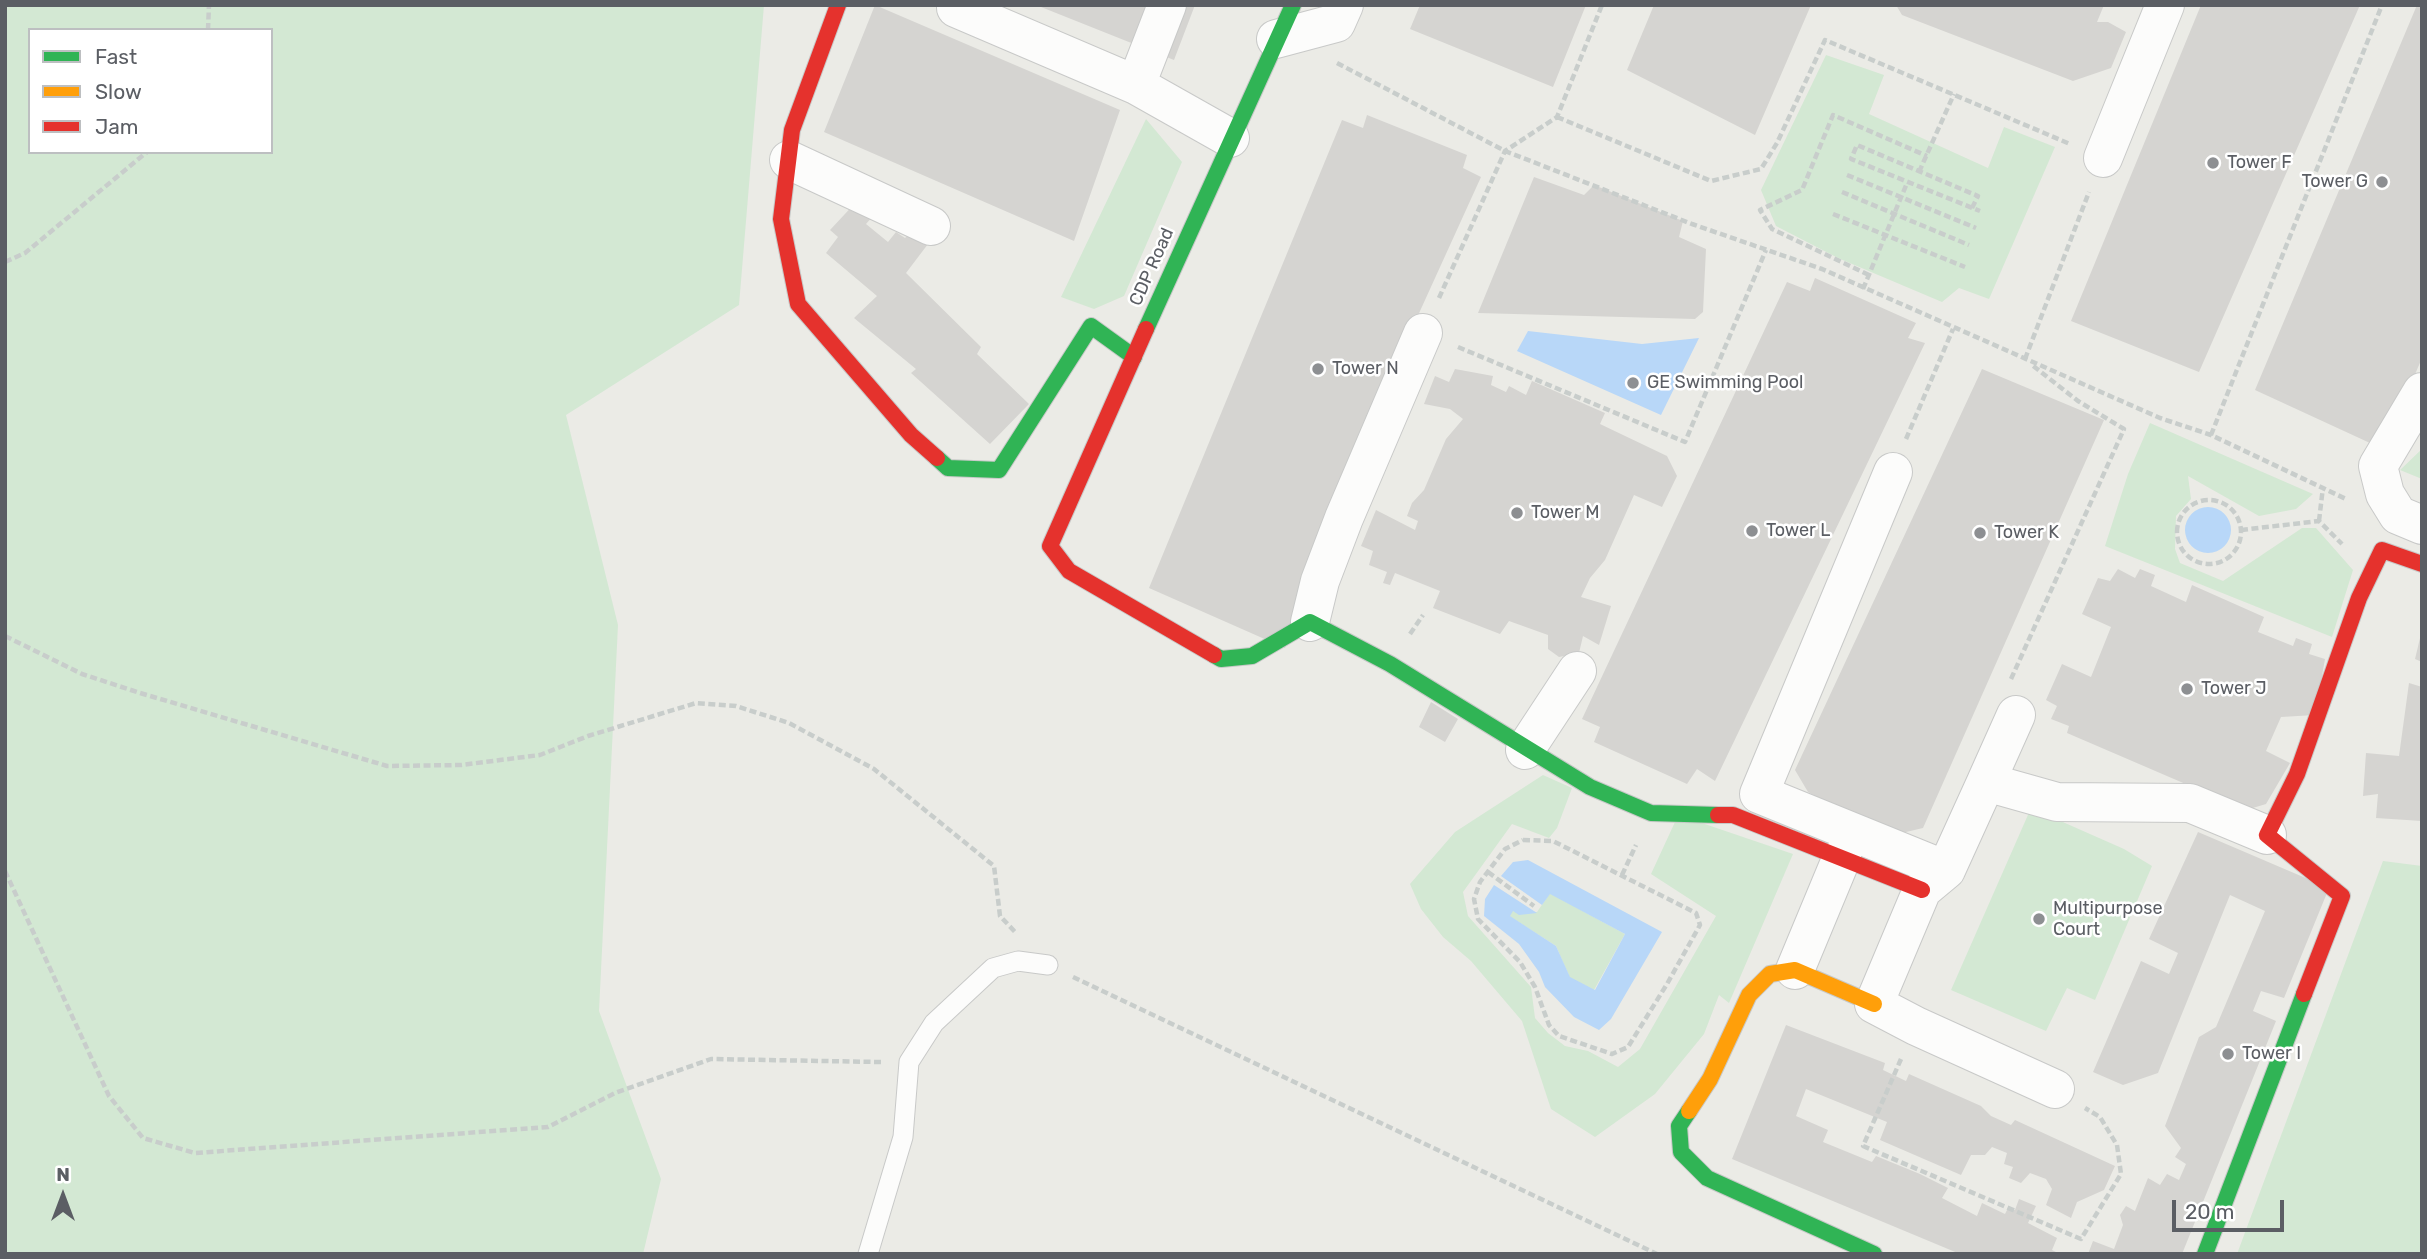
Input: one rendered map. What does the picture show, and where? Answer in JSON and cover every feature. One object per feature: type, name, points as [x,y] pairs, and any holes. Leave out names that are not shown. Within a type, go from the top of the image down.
[{"type":"street","points":[[838,5],[792,130],[781,219],[798,304],[911,435],[948,468],[999,470],[1091,326],[1133,357]]},
{"type":"street","points":[[1136,85],[1167,5]]},
{"type":"street","name":"CDP Road","points":[[1293,5],[1230,138],[1050,545],[1069,571],[1221,659],[1252,656],[1310,622]]},
{"type":"street","points":[[1276,39],[1336,23],[1344,5]]},
{"type":"street","points":[[2103,158],[2165,5]]},
{"type":"street","points":[[956,8],[1136,85],[1230,138]]},
{"type":"street","points":[[789,160],[931,226]]},
{"type":"street","points":[[1423,333],[1344,518],[1320,581],[1310,622],[1390,664],[1525,750],[1590,787],[1651,813],[1733,815],[1842,858],[1934,880]]},
{"type":"street","points":[[2422,392],[2378,466],[2385,494],[2398,515],[2422,525]]},
{"type":"street","points":[[1892,472],[1759,794],[1934,880]]},
{"type":"street","points":[[2267,835],[2297,774],[2360,598],[2382,550],[2422,564]]},
{"type":"street","points":[[1525,750],[1577,671]]},
{"type":"street","points":[[1874,1003],[1986,782],[2011,702]]},
{"type":"street","points":[[1986,782],[2057,802],[2190,803],[2267,835],[2342,896],[2205,1254]]},
{"type":"street","points":[[1795,970],[1842,858]]},
{"type":"street","points":[[1874,1254],[1707,1178],[1681,1152],[1679,1126],[1710,1079],[1749,995],[1770,974],[1795,970],[1874,1003],[1916,1026],[2055,1089]]},
{"type":"lane","points":[[869,1254],[903,1137],[909,1062],[934,1023],[993,968],[1018,961],[1048,965]]},
{"type":"path","points":[[208,28],[209,5]]},
{"type":"path","points":[[1602,5],[1557,117],[1505,151],[1423,333],[1685,442],[1766,250]]},
{"type":"path","points":[[2211,435],[2382,5]]},
{"type":"path","points":[[1557,117],[1711,181],[1761,169],[1777,143],[1825,40],[2103,158],[2024,359]]},
{"type":"path","points":[[1334,62],[1505,151],[1692,224],[1822,269],[2160,418],[2211,435],[2355,504]]},
{"type":"path","points":[[1919,172],[1954,94]]},
{"type":"path","points":[[1870,275],[1772,229],[1760,210],[1802,190],[1833,116],[1927,156]]},
{"type":"path","points":[[1972,208],[1978,196],[1857,145],[1851,159],[1907,183],[1972,208],[1980,211]]},
{"type":"path","points":[[5,262],[25,253],[144,154]]},
{"type":"path","points":[[1847,176],[1976,228]]},
{"type":"path","points":[[1863,289],[1907,183]]},
{"type":"path","points":[[1842,192],[1969,245]]},
{"type":"path","points":[[1833,214],[1965,267]]},
{"type":"path","points":[[1892,472],[1953,329]]},
{"type":"path","points":[[2011,702],[2124,429],[2078,401],[2024,359]]},
{"type":"path","points":[[2319,521],[2323,487]]},
{"type":"path","points":[[2203,500],[2214,500],[2233,510],[2241,530],[2236,550],[2219,562],[2209,564],[2189,557],[2182,550],[2177,530],[2185,511],[2203,500]]},
{"type":"path","points":[[2241,530],[2319,521]]},
{"type":"path","points":[[2319,521],[2349,551]]},
{"type":"path","points":[[5,635],[82,674],[139,694],[387,766],[461,765],[540,755],[588,736],[696,703],[736,706],[789,723],[874,769],[994,866],[1000,916],[1048,965],[1657,1254]]},
{"type":"path","points":[[1523,839],[1553,841],[1696,913],[1700,925],[1628,1047],[1612,1054],[1559,1036],[1549,1025],[1535,987],[1520,962],[1478,919],[1474,899],[1488,872],[1505,849],[1523,839]]},
{"type":"path","points":[[5,871],[108,1096],[143,1138],[195,1153],[548,1127],[615,1093],[711,1059],[909,1062]]},
{"type":"path","points":[[1488,872],[1534,906]]},
{"type":"path","points":[[1916,1026],[1863,1146],[2081,1239],[2122,1174],[2117,1145],[2100,1117],[2055,1089]]},
{"type":"green space","points":[[5,5],[764,5],[739,305],[566,415],[618,625],[599,1011],[661,1179],[643,1254],[5,1254]]},
{"type":"green space","points":[[1826,55],[1884,75],[1869,114],[1988,168],[2004,127],[2055,147],[1989,299],[1959,288],[1942,302],[1838,258],[1776,226],[1761,190]]},
{"type":"green space","points":[[1146,119],[1182,162],[1124,296],[1094,309],[1061,297]]},
{"type":"green space","points":[[2150,423],[2313,494],[2296,509],[2259,516],[2188,476],[2191,499],[2176,516],[2175,549],[2180,563],[2223,581],[2302,528],[2316,528],[2353,570],[2332,637],[2105,546],[2128,474]]},
{"type":"green space","points":[[2422,449],[2422,479],[2400,470]]},
{"type":"green space","points":[[1543,775],[1572,788],[1557,828],[1549,838],[1512,824],[1463,892],[1468,916],[1531,987],[1535,1018],[1548,1033],[1565,1046],[1588,1051],[1618,1067],[1640,1049],[1716,916],[1651,874],[1675,822],[1696,821],[1793,854],[1729,1003],[1719,995],[1704,1034],[1655,1094],[1595,1137],[1551,1109],[1522,1021],[1471,961],[1443,937],[1421,909],[1410,884],[1455,832]]},
{"type":"green space","name":"Multipurpose Court","points":[[2031,808],[2124,849],[2152,866],[2095,1000],[2067,988],[2046,1031],[1951,990]]},
{"type":"green space","points":[[2383,861],[2422,866],[2422,1254],[2237,1254]]},
{"type":"green space","points":[[1550,893],[1625,934],[1594,990],[1570,978],[1556,946],[1509,916],[1512,911],[1537,912]]},
{"type":"water","name":"GE Swimming Pool","points":[[1528,331],[1642,344],[1699,338],[1661,415],[1517,351]]},
{"type":"water","points":[[2208,507],[2225,513],[2231,530],[2225,547],[2208,553],[2191,547],[2185,530],[2191,513]]},
{"type":"water","points":[[1528,860],[1662,932],[1611,1019],[1599,1030],[1574,1017],[1545,987],[1539,972],[1519,944],[1484,916],[1485,899],[1494,885],[1537,913],[1519,915],[1513,911],[1510,916],[1556,946],[1570,977],[1595,990],[1625,934],[1550,894],[1542,905],[1501,876],[1513,862]]},
{"type":"building","points":[[875,5],[1120,110],[1074,241],[824,132]]},
{"type":"building","points":[[1036,5],[1195,5],[1174,60]]},
{"type":"building","points":[[1420,5],[1586,5],[1553,87],[1410,29]]},
{"type":"building","points":[[1654,5],[1811,5],[1755,135],[1627,70]]},
{"type":"building","points":[[1896,5],[2104,5],[2097,22],[2108,22],[2126,32],[2111,68],[2073,81],[1902,15]]},
{"type":"building","name":"Tower F","points":[[2201,5],[2360,5],[2199,372],[2071,321]]},
{"type":"building","name":"Tower G","points":[[2417,5],[2422,5],[2422,358],[2383,449],[2255,390]]},
{"type":"building","name":"Tower N","points":[[1367,115],[1467,155],[1463,168],[1481,177],[1405,344],[1285,648],[1149,588],[1342,120],[1363,128]]},
{"type":"building","points":[[1534,177],[1584,195],[1594,185],[1683,221],[1679,237],[1706,249],[1703,312],[1695,319],[1478,313]]},
{"type":"building","points":[[858,200],[873,216],[866,224],[888,242],[896,232],[905,238],[911,232],[928,244],[906,273],[981,347],[977,354],[1029,404],[990,444],[911,373],[916,369],[854,318],[877,296],[826,253],[838,237],[830,230]]},
{"type":"building","name":"Tower L","points":[[1815,278],[1916,323],[1908,338],[1925,343],[1715,781],[1697,769],[1687,784],[1594,742],[1600,727],[1582,719],[1787,282],[1810,291]]},
{"type":"building","name":"Tower M","points":[[1455,369],[1493,376],[1491,385],[1506,392],[1509,386],[1526,395],[1532,381],[1605,413],[1600,424],[1667,456],[1677,476],[1662,507],[1634,495],[1605,560],[1590,578],[1581,597],[1611,606],[1599,645],[1583,636],[1579,653],[1559,657],[1548,649],[1548,635],[1509,621],[1500,634],[1433,608],[1440,591],[1395,573],[1390,585],[1383,583],[1387,572],[1369,565],[1373,551],[1361,546],[1376,510],[1415,530],[1418,521],[1407,516],[1412,503],[1424,490],[1446,439],[1463,419],[1450,409],[1424,404],[1435,376],[1449,382]]},
{"type":"building","name":"Tower K","points":[[1982,369],[2104,420],[1923,828],[1889,836],[1808,792],[1795,770]]},
{"type":"building","name":"Tower J","points":[[2118,569],[2135,578],[2140,569],[2155,575],[2151,586],[2186,602],[2192,585],[2264,617],[2258,632],[2293,646],[2296,638],[2312,644],[2309,654],[2325,659],[2315,715],[2281,717],[2266,751],[2290,763],[2266,804],[2246,810],[2067,733],[2069,726],[2051,719],[2057,706],[2046,700],[2062,664],[2091,677],[2111,627],[2082,614],[2098,578],[2110,581]]},
{"type":"building","points":[[2422,634],[2422,662],[2415,659]]},
{"type":"building","points":[[2409,683],[2422,687],[2422,821],[2376,818],[2378,794],[2363,796],[2366,753],[2399,756]]},
{"type":"building","points":[[1431,702],[1458,719],[1445,742],[1419,727]]},
{"type":"building","name":"Tower I","points":[[2198,832],[2329,888],[2284,998],[2261,991],[2253,1011],[2276,1021],[2182,1254],[2088,1254],[2093,1241],[2114,1249],[2123,1225],[2120,1215],[2126,1206],[2135,1211],[2148,1178],[2160,1185],[2167,1174],[2179,1180],[2186,1164],[2175,1157],[2181,1148],[2165,1126],[2199,1037],[2216,1027],[2265,911],[2230,895],[2158,1073],[2123,1085],[2093,1072],[2141,961],[2169,974],[2178,953],[2149,939]]},
{"type":"building","points":[[1786,1025],[1885,1063],[1883,1070],[1906,1081],[1909,1074],[1981,1106],[1991,1116],[2011,1125],[2015,1120],[2115,1166],[2104,1190],[2077,1202],[2071,1218],[2046,1205],[2052,1189],[2046,1179],[2030,1173],[2021,1183],[2009,1178],[2013,1167],[2004,1164],[2007,1153],[1992,1147],[1985,1155],[1971,1155],[1961,1175],[1880,1140],[1887,1122],[1806,1089],[1796,1116],[1828,1130],[1823,1142],[1872,1162],[1876,1156],[1920,1174],[1948,1188],[1942,1198],[1977,1216],[1982,1203],[2005,1214],[2008,1208],[2015,1210],[2019,1199],[2036,1206],[2028,1223],[2057,1238],[2052,1250],[2060,1254],[1960,1254],[1732,1159]]},
{"type":"traffic: fast","points":[[1146,329],[1293,5]]},
{"type":"traffic: fast","points":[[937,458],[948,468],[999,470],[1091,326],[1134,357]]},
{"type":"traffic: fast","points":[[1214,655],[1221,659],[1252,656],[1310,622],[1390,664],[1590,787],[1651,813],[1718,815]]},
{"type":"traffic: fast","points":[[2205,1254],[2304,994]]},
{"type":"traffic: fast","points":[[1689,1111],[1679,1126],[1681,1152],[1707,1178],[1874,1254]]},
{"type":"traffic: slow","points":[[1689,1111],[1710,1079],[1749,995],[1770,974],[1795,970],[1874,1004]]},
{"type":"traffic: jam","points":[[838,5],[792,130],[781,219],[798,304],[911,435],[937,458]]},
{"type":"traffic: jam","points":[[1146,329],[1050,546],[1069,571],[1214,655]]},
{"type":"traffic: jam","points":[[2304,994],[2342,896],[2267,835],[2297,774],[2359,598],[2382,550],[2422,564]]},
{"type":"traffic: jam","points":[[1718,815],[1733,815],[1922,890]]},
{"type":"place","name":"Tower F","points":[[2213,163]]},
{"type":"place","name":"Tower G","points":[[2382,182]]},
{"type":"place","name":"Tower N","points":[[1318,369]]},
{"type":"place","name":"GE Swimming Pool","points":[[1633,383]]},
{"type":"place","name":"Tower M","points":[[1517,513]]},
{"type":"place","name":"Tower L","points":[[1752,531]]},
{"type":"place","name":"Tower K","points":[[1980,533]]},
{"type":"place","name":"Tower J","points":[[2187,689]]},
{"type":"place","name":"Multipurpose Court","points":[[2039,919]]},
{"type":"place","name":"Tower I","points":[[2228,1054]]}]
